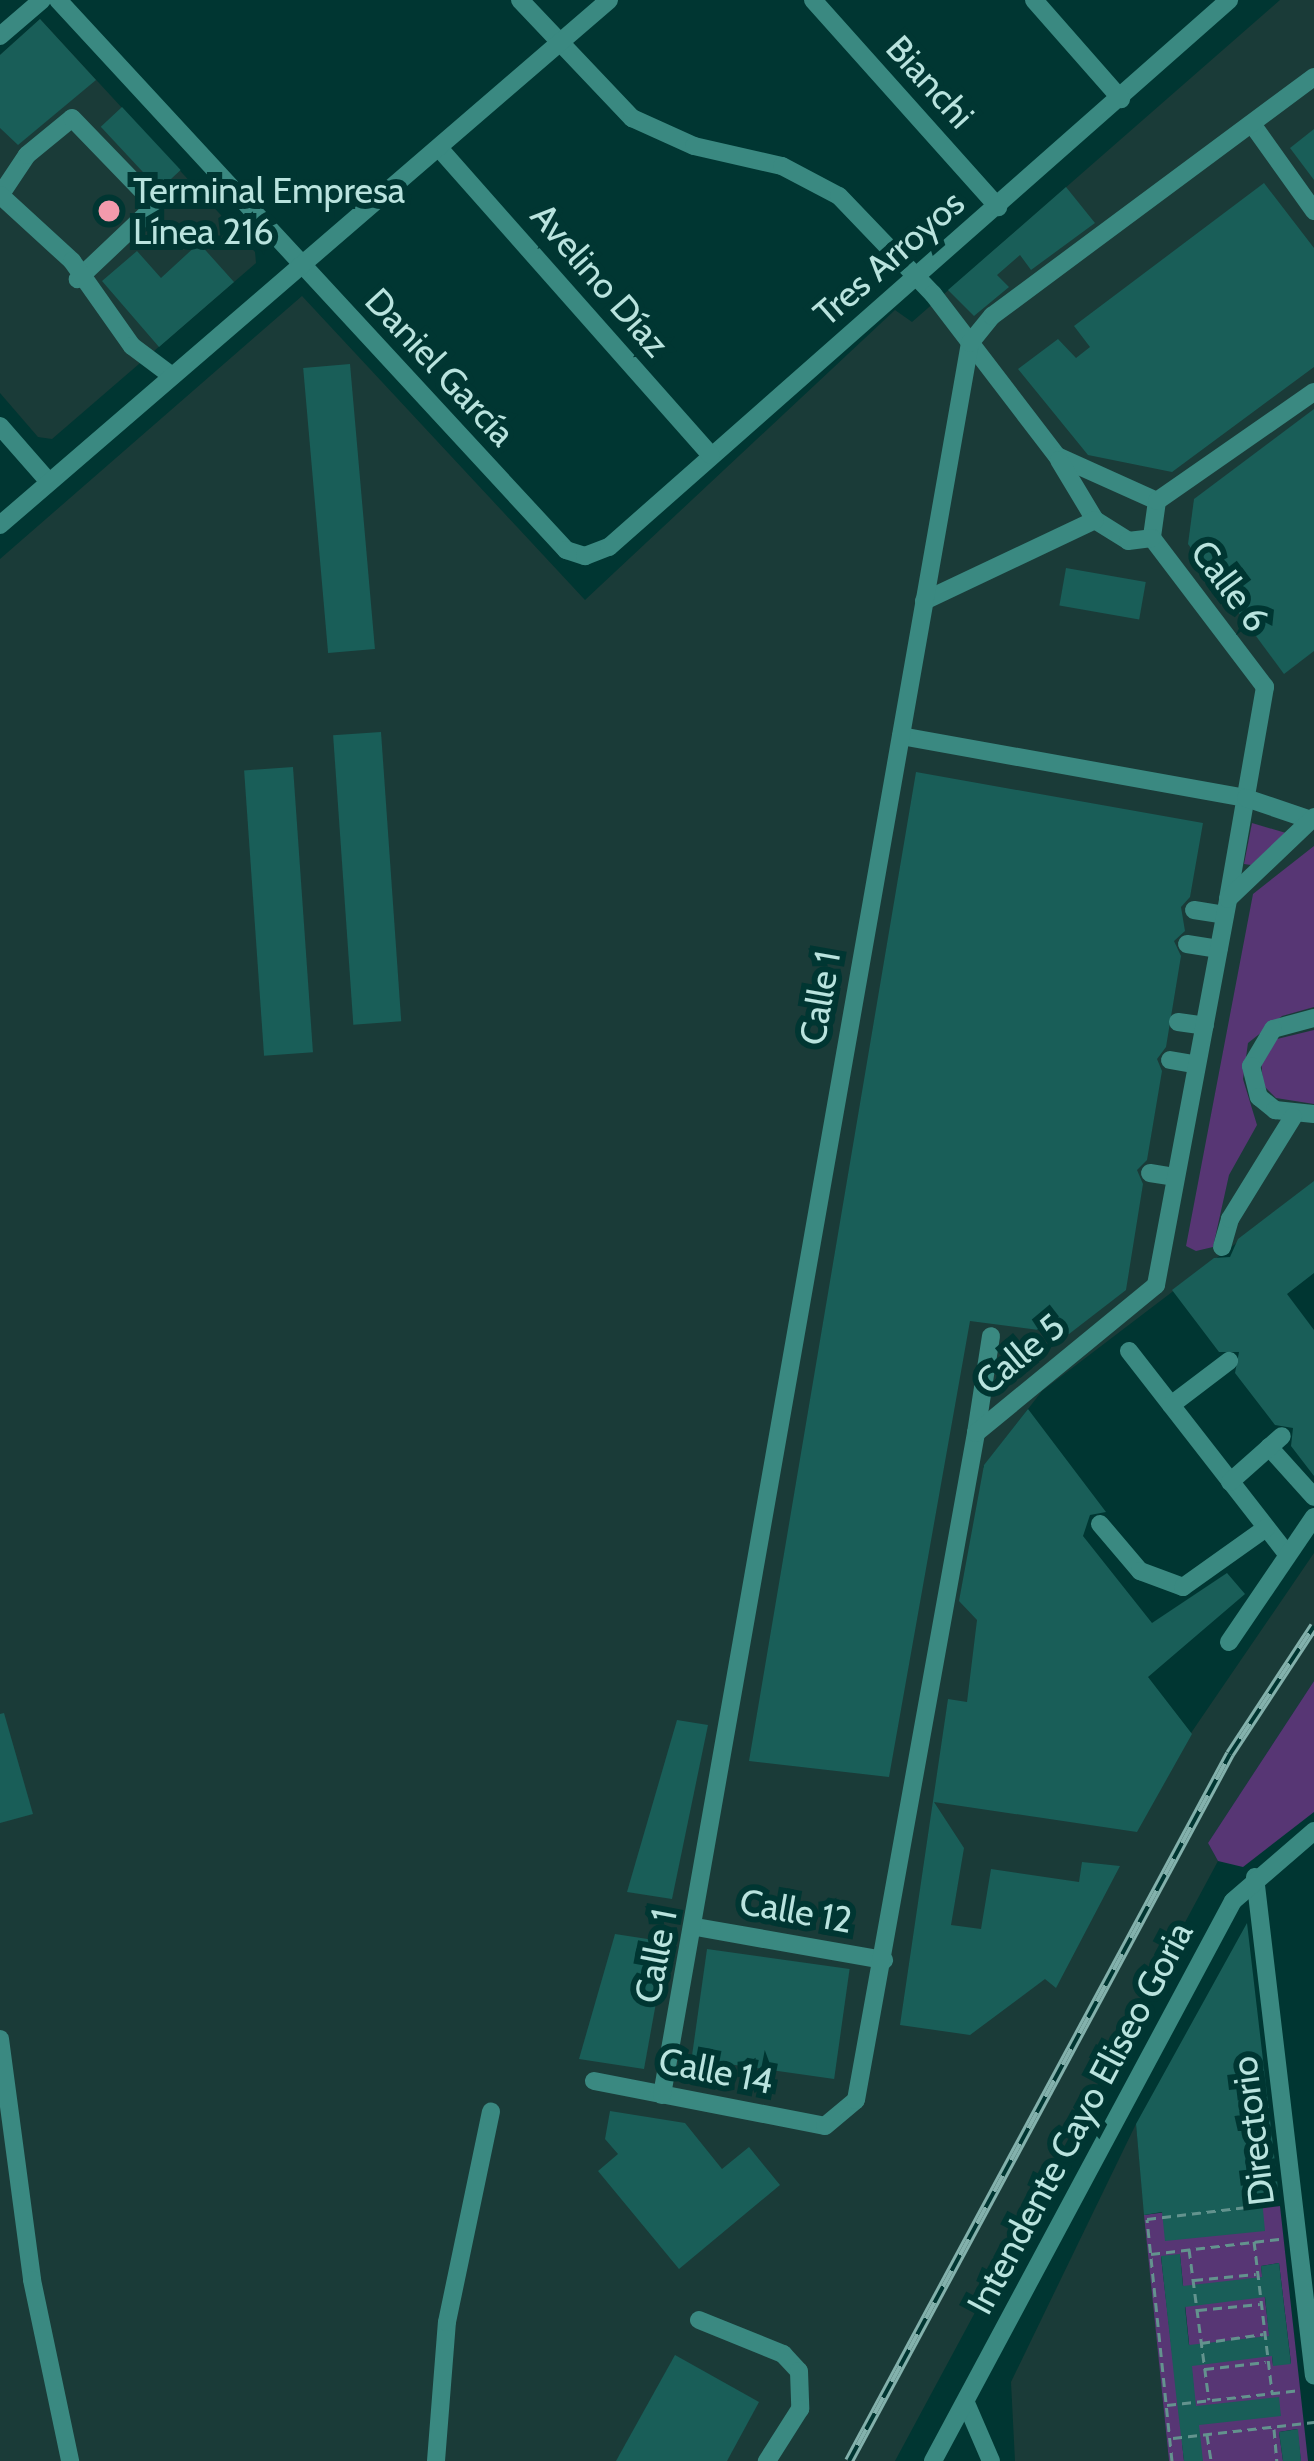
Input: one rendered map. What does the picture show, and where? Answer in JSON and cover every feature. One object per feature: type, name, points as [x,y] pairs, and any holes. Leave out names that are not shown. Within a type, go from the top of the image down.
[{"type":"street","points":[[0,36],[42,0]]},
{"type":"street","name":"Daniel García","points":[[58,0],[566,550],[585,556]]},
{"type":"street","points":[[520,0],[611,103],[652,130],[782,166],[824,186],[884,236],[1057,456],[1095,520],[1128,541],[1152,538]]},
{"type":"street","points":[[0,525],[609,0]]},
{"type":"street","name":"Bianchi","points":[[813,0],[998,207]]},
{"type":"street","points":[[1034,0],[1121,99]]},
{"type":"street","name":"Tres Arroyos","points":[[585,556],[609,547],[1229,0]]},
{"type":"street","points":[[970,344],[992,316],[1314,77]]},
{"type":"street","points":[[78,279],[156,206],[72,118],[27,155],[1,193],[71,261],[78,279],[132,346],[172,376]]},
{"type":"street","points":[[1252,124],[1314,212]]},
{"type":"street","name":"Avelino Díaz","points":[[440,148],[711,455]]},
{"type":"street","name":"Calle 1","points":[[662,2095],[696,1927],[730,1680],[970,344]]},
{"type":"street","points":[[1057,456],[1157,501],[1314,392]]},
{"type":"street","points":[[0,426],[49,482]]},
{"type":"street","name":"Calle 6","points":[[1157,501],[1152,538],[1265,687],[1227,907]]},
{"type":"street","points":[[924,602],[1095,520]]},
{"type":"street","points":[[901,736],[1246,798],[1312,819],[1227,907],[1194,910]]},
{"type":"street","name":"Calle 5","points":[[825,2126],[856,2101],[862,2084],[976,1433],[1156,1285],[1227,907]]},
{"type":"street","points":[[1187,944],[1219,949]]},
{"type":"street","points":[[1314,1018],[1288,1021],[1260,1039],[1250,1066],[1259,1097],[1293,1117],[1314,1114]]},
{"type":"street","points":[[1178,1022],[1204,1026]]},
{"type":"street","points":[[1170,1060],[1197,1065]]},
{"type":"street","points":[[1222,1247],[1230,1219],[1293,1117]]},
{"type":"street","points":[[1150,1173],[1176,1177]]},
{"type":"street","points":[[976,1433],[991,1336]]},
{"type":"street","points":[[1047,1344],[1059,1363]]},
{"type":"street","points":[[1129,1351],[1286,1553]]},
{"type":"street","points":[[1171,1405],[1229,1360]]},
{"type":"street","points":[[1230,1482],[1276,1442],[1314,1497]]},
{"type":"street","points":[[1229,1642],[1314,1517]]},
{"type":"street","points":[[1100,1524],[1140,1571],[1183,1587],[1266,1528]]},
{"type":"street","name":"Intendente Cayo Eliseo Goria","points":[[933,2461],[1233,1901],[1255,1877],[1314,1831]]},
{"type":"street","name":"Directorio","points":[[1255,1877],[1314,2376]]},
{"type":"street","name":"Calle 12","points":[[696,1927],[884,1960]]},
{"type":"street","points":[[0,2038],[32,2280],[70,2461]]},
{"type":"street","name":"Calle 14","points":[[594,2080],[825,2126]]},
{"type":"street","points":[[436,2461],[447,2322],[491,2112]]},
{"type":"street","points":[[1290,2164],[1314,2162]]},
{"type":"street","points":[[699,2320],[783,2354],[799,2371],[800,2409],[767,2461]]},
{"type":"street","points":[[965,2402],[991,2461]]},
{"type":"path","points":[[1172,2461],[1147,2219],[1295,2201]]},
{"type":"path","points":[[1150,2254],[1298,2236]]},
{"type":"path","points":[[1254,2241],[1272,2393]]},
{"type":"path","points":[[1189,2249],[1208,2400]]},
{"type":"path","points":[[1193,2281],[1258,2274]]},
{"type":"path","points":[[1197,2310],[1262,2304]]},
{"type":"path","points":[[1202,2343],[1265,2333]]},
{"type":"path","points":[[1204,2369],[1268,2362]]},
{"type":"path","points":[[1166,2405],[1314,2389]]},
{"type":"path","points":[[1170,2438],[1314,2422]]},
{"type":"path","points":[[1274,2427],[1277,2461]]},
{"type":"path","points":[[1207,2434],[1210,2461]]},
{"type":"shaded area","points":[[1280,0],[1314,0],[1314,1184],[1042,1391],[983,1467],[1191,1733],[1314,1553],[1314,1681],[1208,1843],[1218,1861],[895,2461],[0,2461],[0,559],[302,296],[585,600],[895,310],[912,322]]},
{"type":"shaded area","name":"Terminal Empresa Línea 216","points":[[40,19],[255,252],[256,263],[52,439],[38,437],[0,393],[0,55]]},
{"type":"shaded area","points":[[1252,823],[1286,833],[1251,865],[1244,864]]},
{"type":"shaded area","points":[[1314,846],[1314,1007],[1282,1016],[1248,1043],[1243,1079],[1257,1125],[1229,1175],[1213,1247],[1196,1251],[1186,1246],[1253,894]]},
{"type":"shaded area","points":[[1314,1030],[1314,1104],[1276,1098],[1263,1085],[1261,1057],[1277,1039]]},
{"type":"shaded area","points":[[1314,1681],[1314,1812],[1243,1867],[1218,1861],[1208,1843]]},
{"type":"shaded area","points":[[1136,2124],[1169,2461],[1015,2461],[1011,2382]]},
{"type":"shaded area","points":[[1279,2197],[1308,2461],[1301,2461],[1297,2429],[1279,2432],[1283,2461],[1203,2461],[1182,2442],[1184,2461],[1169,2461],[1144,2215]],"holes":[[[1180,2255],[1194,2392],[1177,2394],[1161,2257]],[[1279,2263],[1291,2363],[1273,2365],[1261,2266]]]},
{"type":"building","points":[[40,19],[96,80],[18,145],[0,128],[0,55]]},
{"type":"building","points":[[122,107],[181,170],[159,190],[101,127]]},
{"type":"building","points":[[1314,129],[1314,180],[1290,148]]},
{"type":"building","points":[[1264,183],[1314,248],[1314,367],[1172,472],[1088,455],[1018,369],[1058,339],[1076,358],[1090,347],[1074,326]]},
{"type":"building","points":[[1066,187],[1095,223],[1031,270],[1020,255],[997,275],[1009,287],[974,316],[948,290]]},
{"type":"building","points":[[199,243],[234,282],[159,347],[102,281],[137,251],[161,278]]},
{"type":"building","points":[[350,364],[375,649],[328,653],[303,368]]},
{"type":"building","points":[[1314,409],[1314,651],[1284,674],[1188,544],[1194,499]]},
{"type":"building","points":[[1066,568],[1146,582],[1139,619],[1059,605]]},
{"type":"building","points":[[381,732],[401,1021],[353,1025],[333,735]]},
{"type":"building","points":[[293,767],[313,1052],[264,1056],[244,770]]},
{"type":"building","points":[[916,772],[1203,823],[1190,897],[1181,907],[1185,931],[1174,941],[1181,956],[1166,1047],[1157,1059],[1162,1071],[1147,1160],[1137,1170],[1143,1184],[1126,1290],[1069,1334],[970,1321],[889,1777],[749,1761]]},
{"type":"building","points":[[1314,1181],[1314,1273],[1287,1294],[1314,1330],[1314,1476],[1291,1446],[1293,1428],[1275,1425],[1235,1373],[1239,1352],[1219,1352],[1172,1290],[1214,1258],[1230,1257],[1238,1239]]},
{"type":"building","points":[[1028,1409],[1106,1512],[1090,1515],[1083,1536],[1152,1623],[1227,1573],[1245,1594],[1148,1677],[1192,1734],[1137,1832],[934,1802],[964,1848],[951,1925],[981,1929],[991,1869],[1079,1882],[1082,1862],[1120,1866],[1056,1988],[1045,1979],[970,2035],[900,2025],[948,1699],[967,1702],[977,1620],[959,1601],[984,1465]]},
{"type":"building","points":[[4,1713],[33,1814],[0,1823],[0,1714]]},
{"type":"building","points":[[677,1720],[708,1725],[672,1899],[627,1892]]},
{"type":"building","points":[[1247,1923],[1279,2197],[1262,2199],[1265,2231],[1165,2241],[1162,2212],[1144,2215],[1136,2124]]},
{"type":"building","points":[[615,1934],[667,1942],[644,2069],[579,2059]]},
{"type":"building","points":[[707,1949],[850,1969],[834,2079],[692,2059]]},
{"type":"building","points":[[610,2111],[685,2123],[722,2169],[749,2147],[780,2185],[679,2269],[598,2171],[618,2154],[605,2139]]},
{"type":"building","points":[[1180,2254],[1183,2286],[1262,2277],[1261,2266],[1279,2263],[1291,2364],[1273,2366],[1272,2356],[1192,2366],[1196,2406],[1279,2397],[1281,2416],[1199,2425],[1203,2461],[1184,2461],[1161,2256]],"holes":[[[1265,2297],[1269,2336],[1189,2345],[1185,2307]]]},
{"type":"building","points":[[675,2355],[759,2402],[727,2461],[616,2461]]},
{"type":"building","points":[[1298,2429],[1301,2461],[1283,2461],[1279,2432]]},
{"type":"railway","points":[[849,2461],[1230,1754],[1314,1626]]},
{"type":"place","name":"Terminal Empresa Línea 216","points":[[109,211]]}]
